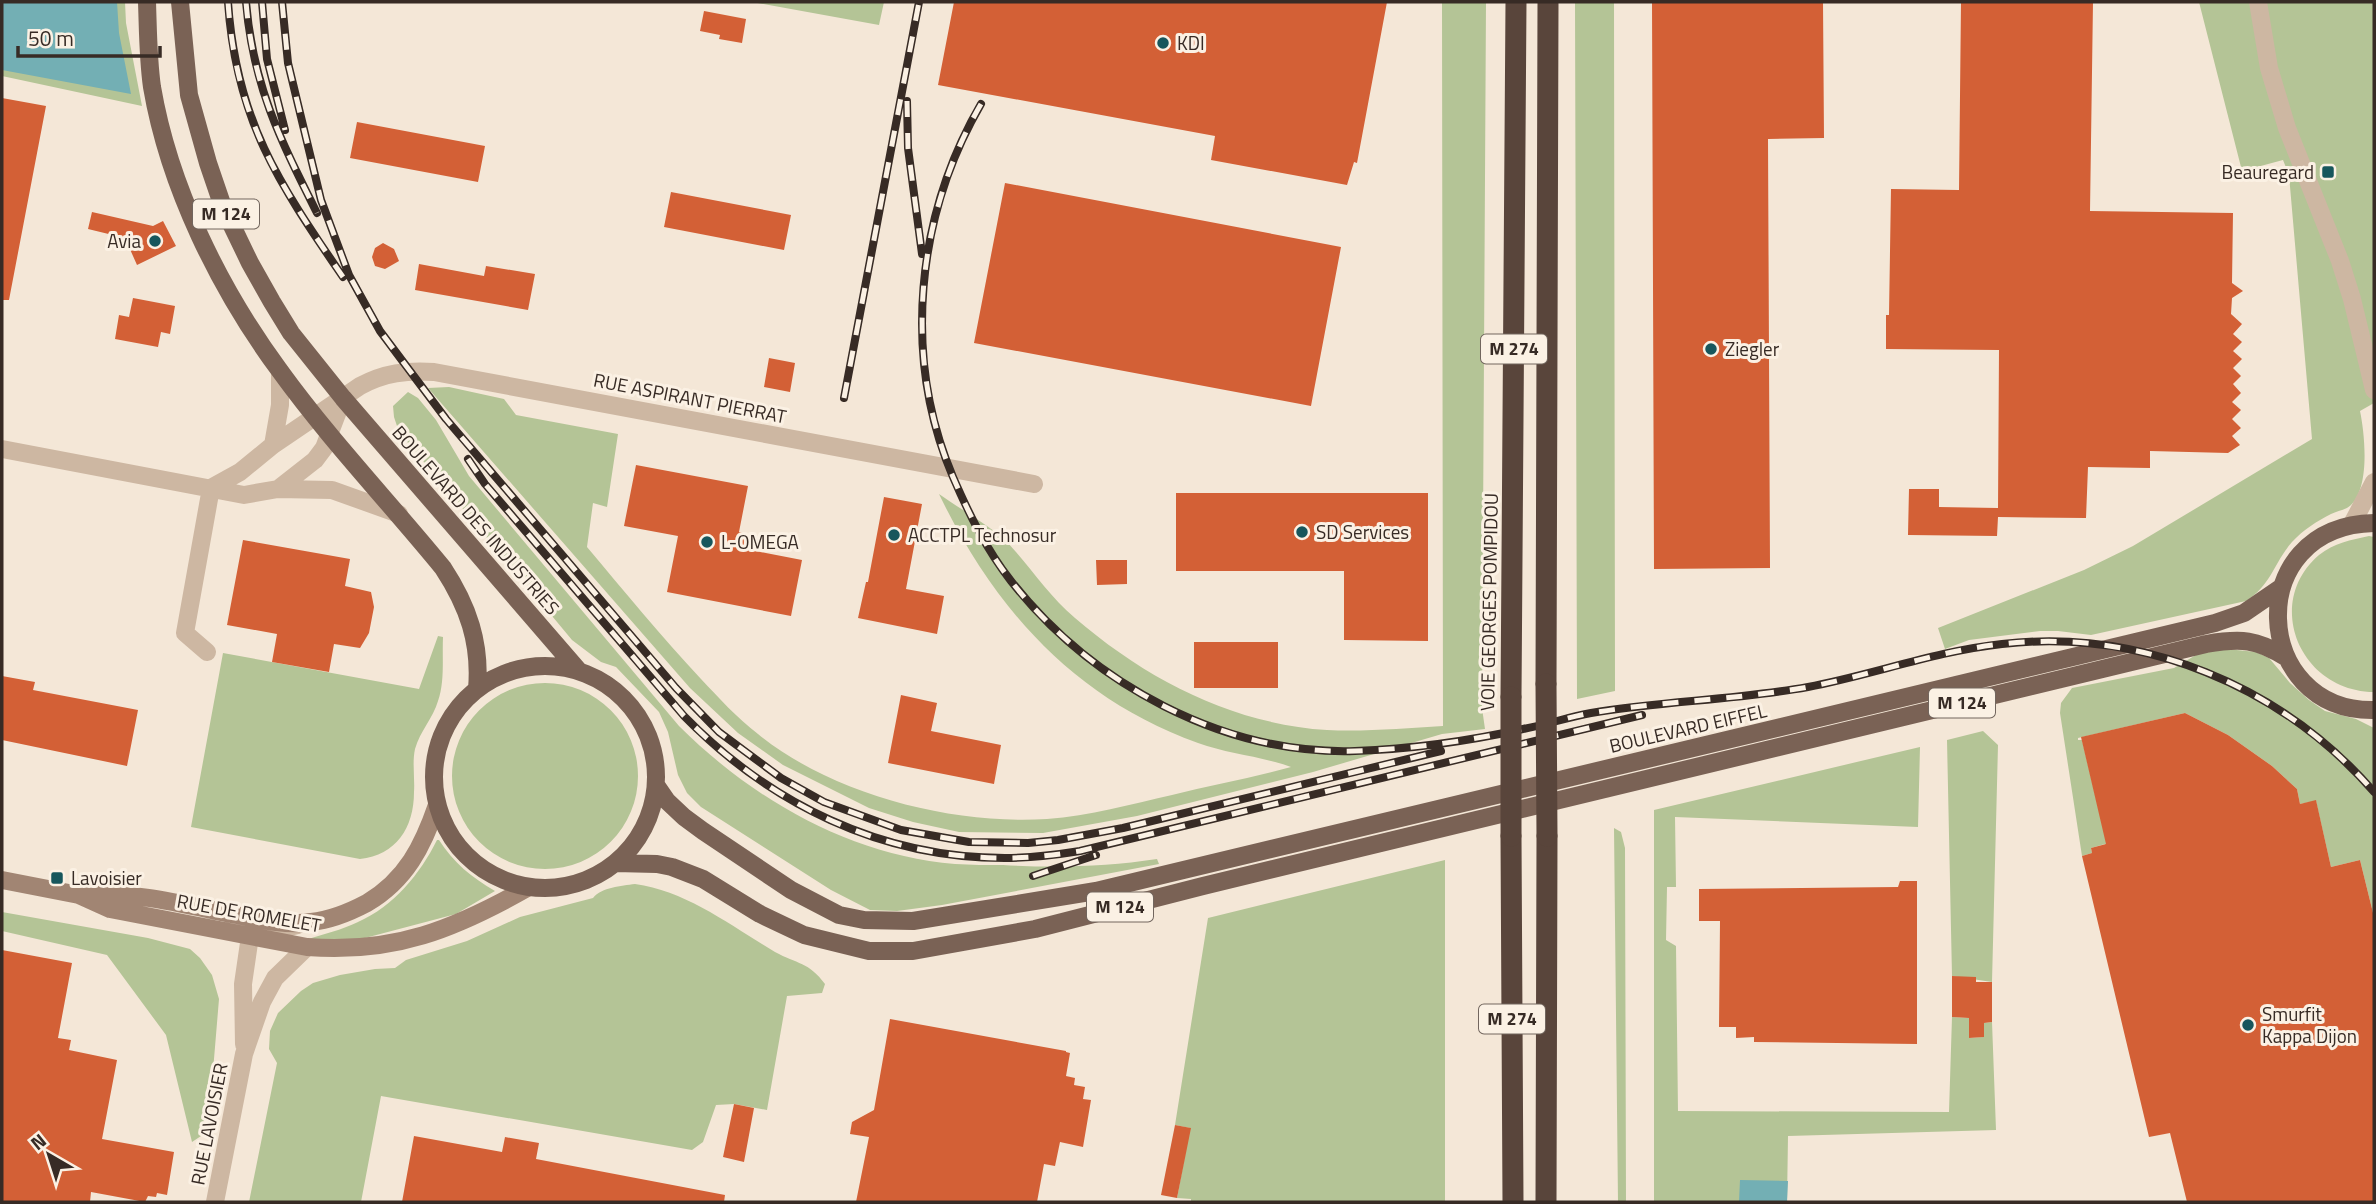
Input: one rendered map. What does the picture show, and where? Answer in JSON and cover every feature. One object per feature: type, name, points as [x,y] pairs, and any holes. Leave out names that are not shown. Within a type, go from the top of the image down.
[{"type":"highway","name":"VOIE GEORGES POMPIDOU","points":[[1513,1202],[1511,697],[1516,2]]},
{"type":"highway","name":"M 274","points":[[1546,1202],[1548,2]]},
{"type":"main road","name":"M 124","points":[[147,2],[152,85],[173,169],[192,221],[218,271],[280,371],[330,435],[443,568],[465,606],[474,629],[479,668],[477,689]]},
{"type":"main road","name":"BOULEVARD DES INDUSTRIES","points":[[180,2],[189,95],[223,207],[278,312],[343,398],[578,670]]},
{"type":"main road","points":[[2373,711],[2346,707],[2322,696],[2302,679],[2287,658],[2278,623],[2278,605],[2282,587],[2292,565],[2308,546],[2329,532],[2352,524],[2374,523]]},
{"type":"main road","name":"BOULEVARD EIFFEL","points":[[656,785],[667,801],[684,817],[791,890],[839,915],[864,920],[913,921],[1096,891],[2215,623],[2244,613],[2282,587]]},
{"type":"main road","name":"BOULEVARD EIFFEL","points":[[615,863],[672,867],[703,879],[760,914],[804,935],[869,951],[913,951],[1035,929],[1203,886],[2227,640],[2247,640],[2287,658]]},
{"type":"main road","points":[[543,665],[578,670],[612,687],[638,714],[653,748],[656,785],[644,829],[631,848],[615,863],[589,879],[559,887],[529,887],[498,878],[470,860],[449,835],[437,805],[433,779],[436,753],[444,729],[458,707],[477,689],[508,671],[543,665]]},
{"type":"street","points":[[2258,2],[2262,38],[2276,92],[2287,128],[2344,274],[2362,334],[2374,390]]},
{"type":"street","name":"RUE ASPIRANT PIERRAT","points":[[343,398],[367,382],[388,374],[409,370],[434,372],[1034,484]]},
{"type":"street","points":[[273,445],[280,405],[280,371]]},
{"type":"street","points":[[211,488],[240,472],[273,445],[343,398]]},
{"type":"street","points":[[278,489],[314,460],[324,448],[343,398]]},
{"type":"street","points":[[2,449],[244,495],[278,489],[332,491],[399,514]]},
{"type":"street","points":[[2352,524],[2374,482]]},
{"type":"street","points":[[207,652],[185,633],[211,488]]},
{"type":"street","name":"RUE DE ROMELET","points":[[79,895],[113,892],[276,922],[311,922],[343,915],[379,895],[405,872],[419,850],[437,805]]},
{"type":"street","name":"RUE DE ROMELET","points":[[2,880],[79,895],[110,909],[307,947],[335,949],[367,948],[434,933],[468,920],[529,887]]},
{"type":"street","points":[[250,936],[311,922]]},
{"type":"street","name":"RUE LAVOISIER","points":[[244,1054],[243,984],[250,936]]},
{"type":"street","name":"RUE LAVOISIER","points":[[215,1202],[244,1054],[262,1002],[275,978],[307,947]]},
{"type":"green space","points":[[2,2],[125,2],[126,23],[142,106],[2,76]]},
{"type":"green space","points":[[752,2],[884,2],[879,25]]},
{"type":"green space","points":[[1442,2],[1486,2],[1482,708],[1485,729],[1442,734],[1313,772],[1137,816],[1043,833],[959,832],[913,822],[869,808],[783,765],[738,733],[690,688],[428,388],[449,387],[504,399],[516,415],[618,434],[607,507],[593,503],[587,547],[686,663],[721,701],[758,734],[821,774],[895,802],[972,817],[1047,819],[1110,809],[1291,767],[1198,743],[1154,724],[1114,702],[1077,675],[1043,646],[1013,612],[986,576],[939,494],[1002,537],[1057,601],[1102,640],[1161,679],[1192,695],[1258,719],[1292,726],[1356,730],[1443,726]]},
{"type":"green space","points":[[1575,2],[1614,2],[1615,691],[1577,699]]},
{"type":"green space","points":[[2199,2],[2374,2],[2374,403],[2360,411],[2364,474],[2357,497],[2349,507],[2331,514],[2296,538],[2267,581],[2246,601],[2091,635],[2040,631],[1969,640],[1945,649],[1938,628],[2084,570],[2133,546],[2312,439],[2289,175],[2283,160],[2242,171]]},
{"type":"green space","points":[[408,392],[418,398],[436,420],[469,476],[679,726],[708,753],[771,800],[841,836],[916,859],[955,864],[1042,866],[1099,865],[1157,859],[1159,864],[897,911],[870,910],[831,890],[701,807],[687,793],[678,775],[668,732],[659,712],[616,667],[601,662],[572,640],[399,432],[393,406]]},
{"type":"green space","points":[[2374,537],[2374,692],[2348,688],[2326,677],[2309,661],[2298,641],[2292,619],[2294,597],[2302,575],[2319,555],[2337,545]]},
{"type":"green space","points":[[438,636],[443,637],[440,693],[415,749],[411,817],[401,838],[393,846],[384,852],[360,859],[191,827],[223,653],[419,689]]},
{"type":"green space","points":[[2217,648],[2256,652],[2269,658],[2290,683],[2325,711],[2356,719],[2374,728],[2374,917],[2360,860],[2331,867],[2316,801],[2300,804],[2297,789],[2272,766],[2228,735],[2185,713],[2078,738],[2082,740],[2108,849],[2105,844],[2091,848],[2092,853],[2082,856],[2060,713],[2061,703],[2072,688],[2174,668],[2201,652]]},
{"type":"green space","points":[[545,683],[581,690],[611,710],[631,740],[638,776],[631,812],[611,842],[581,862],[545,869],[509,862],[479,842],[459,812],[452,776],[459,740],[479,710],[509,690]]},
{"type":"green space","points":[[1983,731],[1998,745],[1992,982],[1952,976],[1947,740]]},
{"type":"green space","points":[[1920,747],[1918,827],[1675,817],[1676,887],[1667,887],[1666,940],[1676,946],[1678,1111],[1949,1112],[1952,1017],[1969,1018],[1969,1038],[1983,1037],[1984,1023],[1992,1022],[1996,1130],[1788,1136],[1787,1202],[1654,1202],[1654,810]]},
{"type":"green space","points":[[1614,828],[1621,832],[1625,848],[1626,1202],[1618,1202]]},
{"type":"green space","points":[[437,840],[464,869],[495,891],[456,914],[365,938],[345,941],[306,940],[352,925],[383,907],[414,877]]},
{"type":"green space","points":[[1445,860],[1445,1202],[1191,1202],[1191,1199],[1177,1198],[1190,1128],[1175,1125],[1208,918]]},
{"type":"green space","points":[[635,884],[673,894],[691,902],[775,952],[808,967],[825,984],[822,993],[787,996],[767,1110],[734,1104],[716,1105],[703,1142],[692,1150],[381,1096],[361,1202],[249,1202],[277,1063],[269,1049],[270,1031],[278,1013],[301,991],[313,983],[340,975],[395,968],[406,960],[467,941],[520,917],[593,898],[601,891]]},
{"type":"green space","points":[[2,912],[148,938],[190,949],[200,958],[212,975],[219,999],[213,1071],[201,1136],[192,1142],[166,1035],[107,955],[2,931]]},
{"type":"water","points":[[2,2],[117,2],[119,33],[131,94],[2,70]]},
{"type":"water","points":[[1740,1180],[1788,1181],[1787,1202],[1739,1202]]},
{"type":"building","name":"KDI","points":[[954,2],[1387,2],[1357,163],[1354,162],[1347,185],[1211,160],[1215,136],[938,85]]},
{"type":"building","name":"Ziegler","points":[[1652,2],[1823,2],[1824,138],[1768,139],[1770,568],[1654,569]]},
{"type":"building","points":[[1961,2],[2093,2],[2090,211],[2233,213],[2232,283],[2243,291],[2232,298],[2231,314],[2242,324],[2233,334],[2242,342],[2233,351],[2242,359],[2233,368],[2241,376],[2233,384],[2241,393],[2232,402],[2241,410],[2232,419],[2241,428],[2232,436],[2240,445],[2228,453],[2150,451],[2150,468],[2088,467],[2086,518],[1998,517],[1997,536],[1908,535],[1909,489],[1939,489],[1939,507],[1998,508],[1999,350],[1886,349],[1891,189],[1959,190]]},
{"type":"building","points":[[704,11],[746,19],[742,43],[719,39],[720,35],[700,31]]},
{"type":"building","points":[[2,98],[46,106],[9,300],[2,300]]},
{"type":"building","points":[[357,122],[485,146],[478,182],[350,158]]},
{"type":"building","points":[[1005,183],[1341,247],[1311,406],[974,343]]},
{"type":"building","points":[[671,192],[791,215],[784,250],[664,227]]},
{"type":"building","points":[[92,212],[153,226],[163,221],[176,246],[137,265],[125,238],[88,229]]},
{"type":"building","points":[[383,243],[394,249],[399,261],[385,269],[375,266],[372,257],[375,248]]},
{"type":"building","points":[[419,264],[484,276],[486,266],[535,274],[528,310],[415,290]]},
{"type":"building","points":[[133,298],[175,306],[170,334],[161,332],[158,347],[115,339],[119,315],[129,317]]},
{"type":"building","points":[[769,358],[795,363],[790,392],[764,387]]},
{"type":"building","name":"L-OMEGA","points":[[636,465],[748,486],[739,532],[748,534],[745,549],[802,560],[791,616],[667,592],[678,536],[624,526]]},
{"type":"building","name":"SD Services","points":[[1176,493],[1428,493],[1428,641],[1344,640],[1344,571],[1176,571]]},
{"type":"building","points":[[884,497],[922,504],[906,589],[944,596],[937,634],[858,618],[868,582]]},
{"type":"building","points":[[243,540],[350,559],[345,586],[371,592],[374,607],[369,633],[360,648],[334,644],[329,672],[272,662],[277,634],[227,625]]},
{"type":"building","points":[[1096,560],[1127,560],[1127,584],[1097,585]]},
{"type":"building","points":[[1194,642],[1278,642],[1278,688],[1194,688]]},
{"type":"building","points":[[2,676],[35,682],[33,690],[138,710],[127,766],[2,740]]},
{"type":"building","points":[[901,695],[937,703],[931,731],[1001,745],[994,784],[888,763]]},
{"type":"building","name":"Smurfit Kappa Dijon","points":[[2185,713],[2228,735],[2272,766],[2297,789],[2300,804],[2316,800],[2331,867],[2360,860],[2374,917],[2374,1202],[2187,1202],[2170,1133],[2149,1137],[2082,856],[2092,853],[2091,848],[2106,844],[2081,737]]},
{"type":"building","points":[[1900,881],[1917,881],[1917,1044],[1754,1042],[1754,1037],[1736,1038],[1736,1027],[1719,1027],[1720,921],[1699,921],[1699,889],[1898,887]]},
{"type":"building","points":[[2,950],[72,963],[58,1038],[71,1040],[69,1050],[117,1060],[102,1139],[174,1152],[167,1195],[157,1193],[156,1197],[148,1196],[145,1202],[91,1192],[90,1202],[2,1202]]},
{"type":"building","points":[[1952,976],[1976,977],[1976,982],[1992,982],[1992,1022],[1984,1023],[1984,1037],[1969,1038],[1969,1018],[1952,1017]]},
{"type":"building","points":[[890,1019],[1070,1053],[1066,1076],[1075,1078],[1074,1085],[1085,1087],[1083,1099],[1091,1100],[1083,1147],[1060,1142],[1055,1166],[1044,1164],[1037,1202],[856,1202],[869,1137],[850,1134],[852,1122],[874,1110]]},
{"type":"building","points":[[734,1104],[754,1108],[744,1162],[723,1157]]},
{"type":"building","points":[[1175,1125],[1191,1128],[1177,1198],[1161,1195]]},
{"type":"building","points":[[414,1136],[502,1152],[505,1137],[539,1143],[536,1159],[725,1195],[724,1202],[402,1202]]},
{"type":"railway","points":[[228,2],[240,81],[264,148],[299,211],[343,277]]},
{"type":"railway","points":[[246,2],[255,60],[270,111],[317,213]]},
{"type":"railway","points":[[262,2],[267,59],[285,130]]},
{"type":"railway","points":[[282,2],[288,63],[321,200],[349,275],[380,331],[446,419],[676,688],[719,732],[781,778],[824,802],[901,830],[969,842],[1028,843],[1123,828],[1441,751]]},
{"type":"railway","points":[[844,398],[919,2]]},
{"type":"railway","points":[[907,101],[908,148],[922,254]]},
{"type":"railway","points":[[981,104],[959,147],[942,193],[930,240],[923,288],[922,336],[927,384],[937,431],[953,477],[972,518],[1011,581],[1044,618],[1080,652],[1121,681],[1164,706],[1210,726],[1257,741],[1306,749],[1376,750],[1482,737],[1618,709],[1808,687],[1977,647],[2054,641],[2106,645],[2157,656],[2206,672],[2253,694],[2297,722],[2337,755],[2374,792]]},
{"type":"railway","points":[[468,459],[485,484],[684,716],[717,747],[791,800],[830,820],[915,848],[959,856],[1005,858],[1080,851],[1642,715]]},
{"type":"railway","points":[[1033,876],[1096,855]]},
{"type":"place","name":"KDI","points":[[1163,43]]},
{"type":"place","name":"Beauregard","points":[[2328,172]]},
{"type":"place","name":"Avia","points":[[155,241]]},
{"type":"place","name":"Ziegler","points":[[1711,349]]},
{"type":"place","name":"SD Services","points":[[1302,532]]},
{"type":"place","name":"ACCTPL Technosur","points":[[894,535]]},
{"type":"place","name":"L-OMEGA","points":[[707,542]]},
{"type":"place","name":"Lavoisier","points":[[57,878]]},
{"type":"place","name":"Smurfit Kappa Dijon","points":[[2248,1025]]}]
